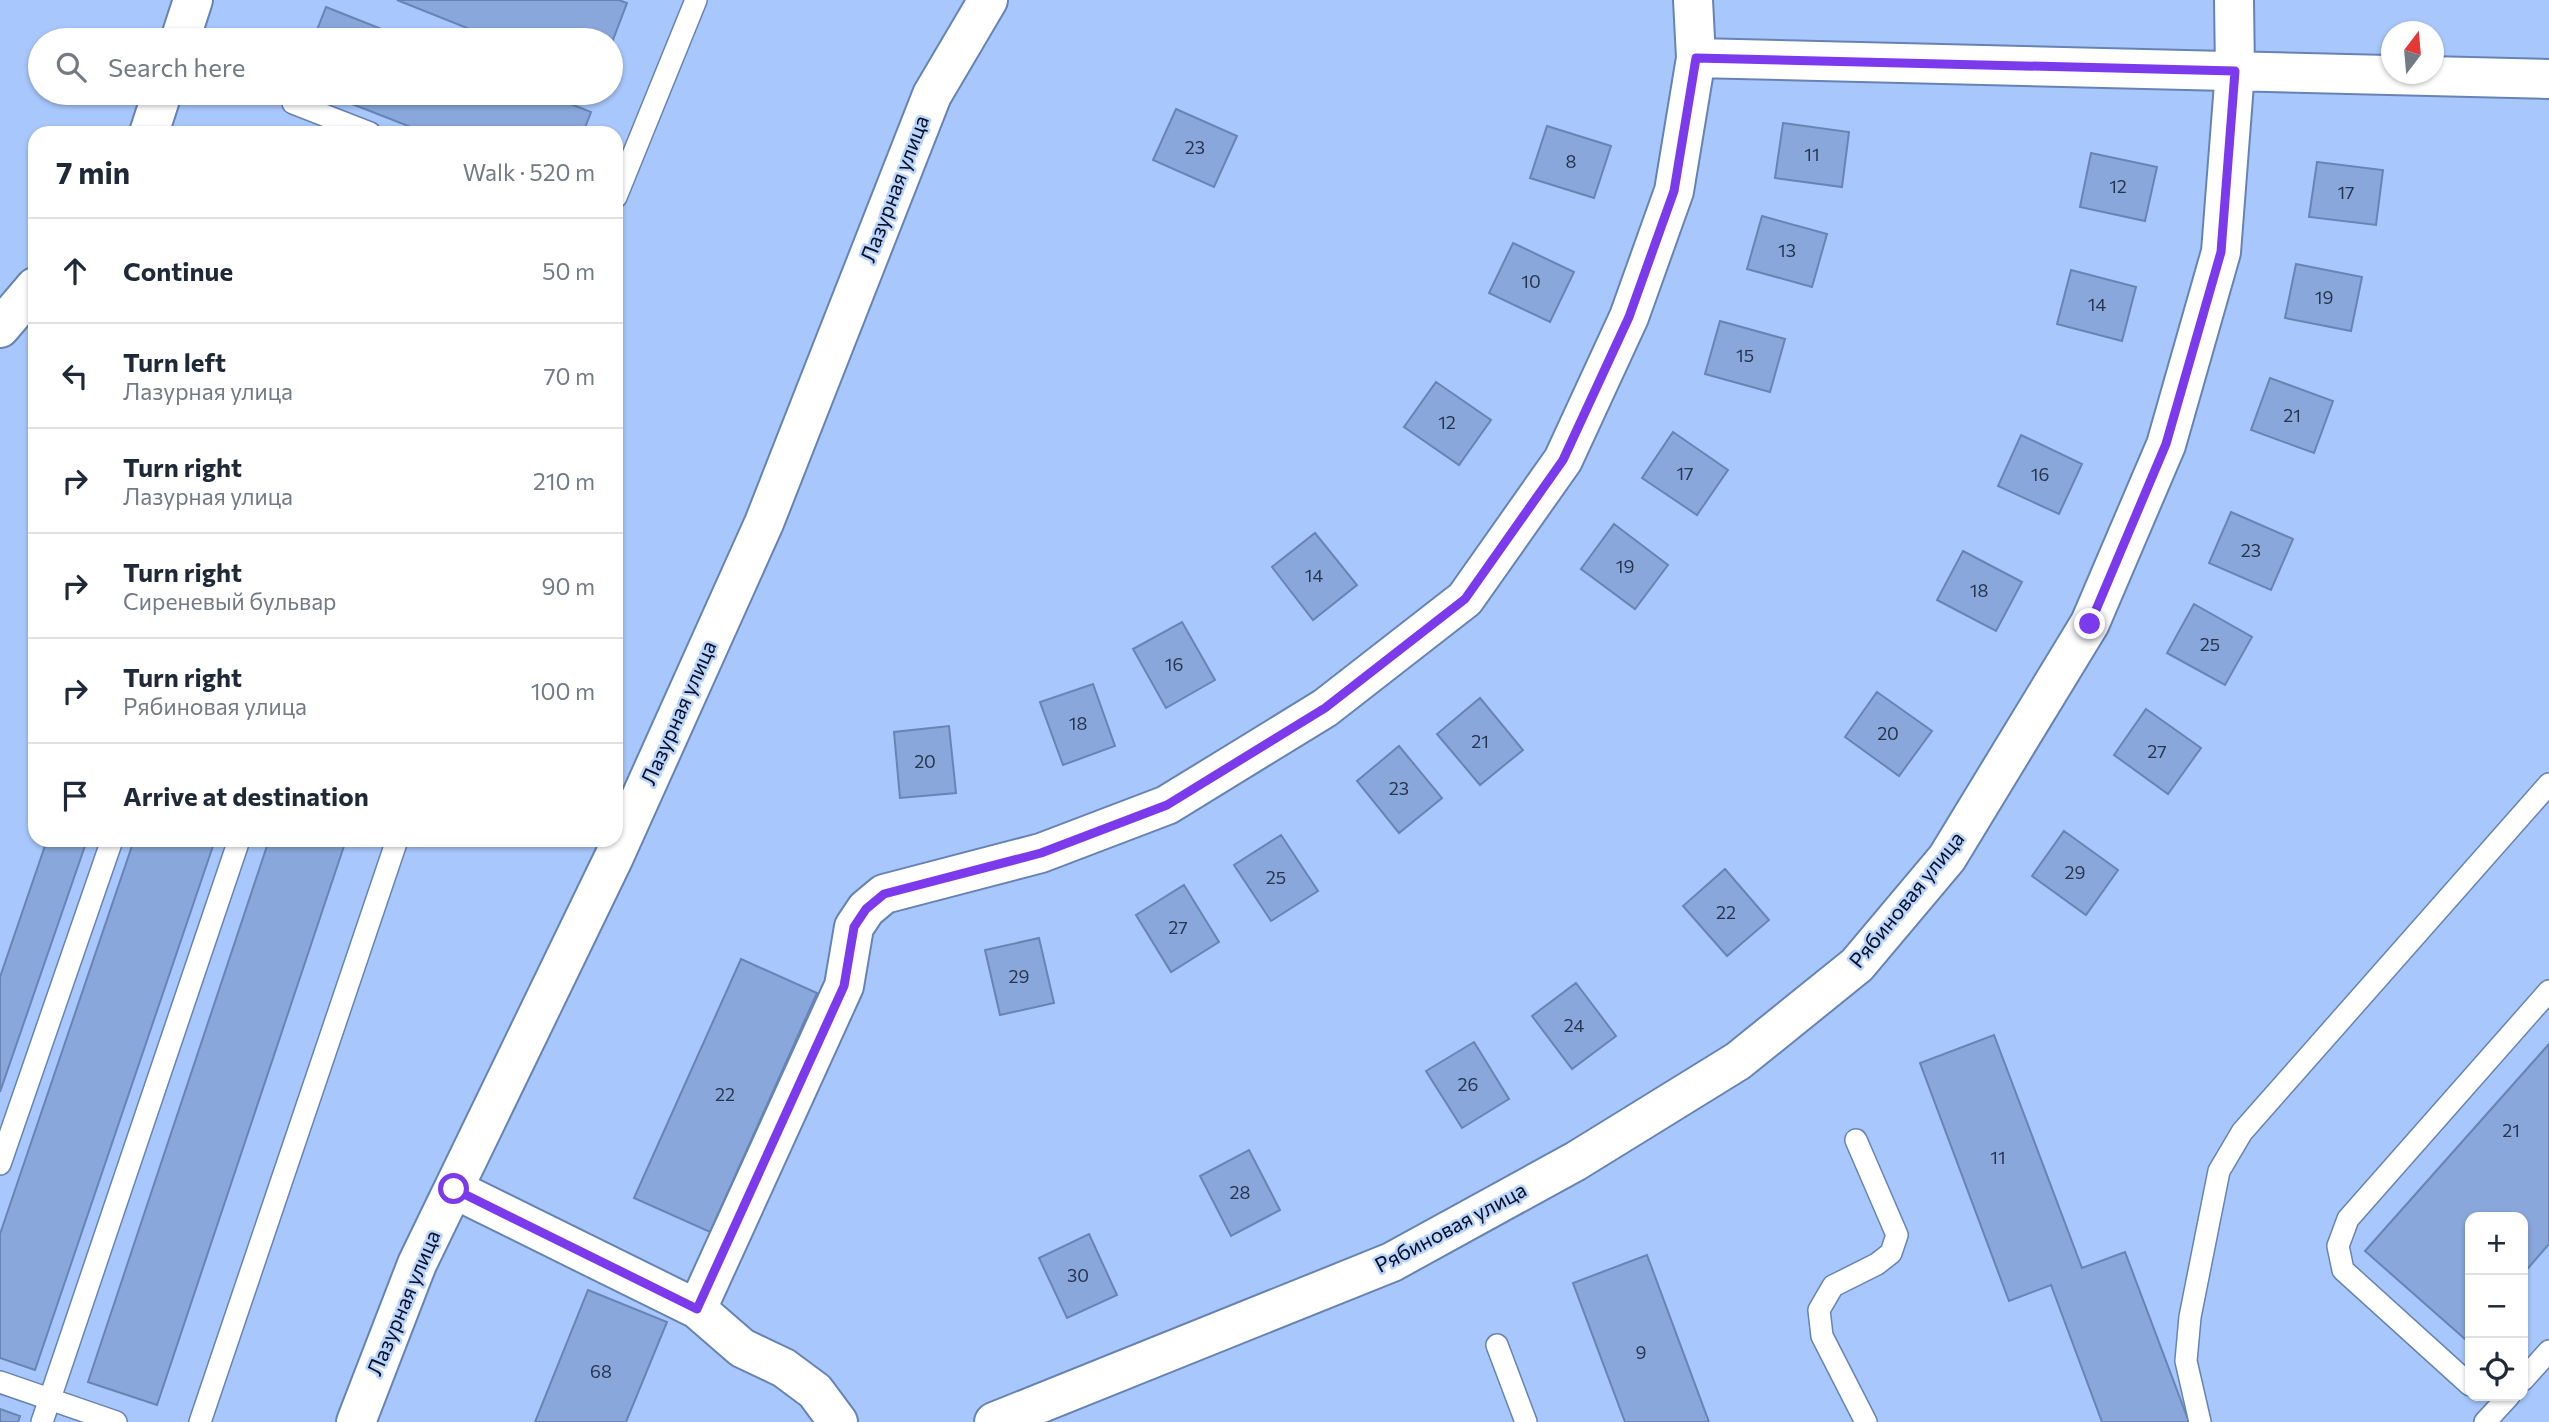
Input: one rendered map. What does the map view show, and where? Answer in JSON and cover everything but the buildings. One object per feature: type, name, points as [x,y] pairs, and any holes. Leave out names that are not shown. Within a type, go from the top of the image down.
[{"type":"street","points":[[184,28],[193,0]]},
{"type":"street","name":"Лазурная улица","points":[[623,837],[764,523],[932,95],[988,0]]},
{"type":"street","points":[[697,1309],[844,986],[854,927],[866,909],[884,894],[1041,853],[1167,805],[1325,708],[1465,599],[1563,460],[1629,317],[1674,191],[1696,58],[1693,0]]},
{"type":"street","name":"Рябиновая улица","points":[[994,1422],[1392,1262],[1576,1161],[1738,1061],[1857,965],[1947,858],[2090,624],[2166,444],[2221,252],[2235,71],[2234,0]]},
{"type":"street","points":[[1696,58],[2549,79]]},
{"type":"street","points":[[151,126],[158,105]]},
{"type":"street","points":[[0,328],[28,295]]},
{"type":"street","name":"Лазурная улица","points":[[356,1422],[417,1264],[618,847]]},
{"type":"street","points":[[454,1189],[697,1309],[742,1349],[784,1368],[815,1391],[838,1422]]},
{"type":"lane","points":[[623,180],[696,0]]},
{"type":"lane","points":[[298,105],[349,126]]},
{"type":"lane","points":[[2200,1422],[2186,1361],[2190,1317],[2219,1171],[2242,1132],[2549,784]]},
{"type":"lane","points":[[0,1164],[110,847]]},
{"type":"lane","points":[[42,1422],[237,847]]},
{"type":"lane","points":[[200,1422],[395,847]]},
{"type":"lane","points":[[2465,1380],[2343,1270],[2337,1246],[2348,1219],[2549,991]]},
{"type":"lane","points":[[1856,1140],[1897,1235],[1891,1253],[1877,1264],[1833,1286],[1819,1310],[1822,1336],[1866,1422]]},
{"type":"lane","points":[[1497,1345],[1526,1422]]},
{"type":"lane","points":[[2528,1374],[2549,1351]]},
{"type":"lane","points":[[0,1382],[116,1422]]},
{"type":"route","points":[[454,1189],[697,1309],[844,986],[854,927],[866,909],[884,894],[1041,853],[1167,805],[1325,708],[1465,599],[1563,460],[1629,317],[1674,191],[1696,58],[2235,71],[2221,252],[2166,444],[2090,624]]}]
